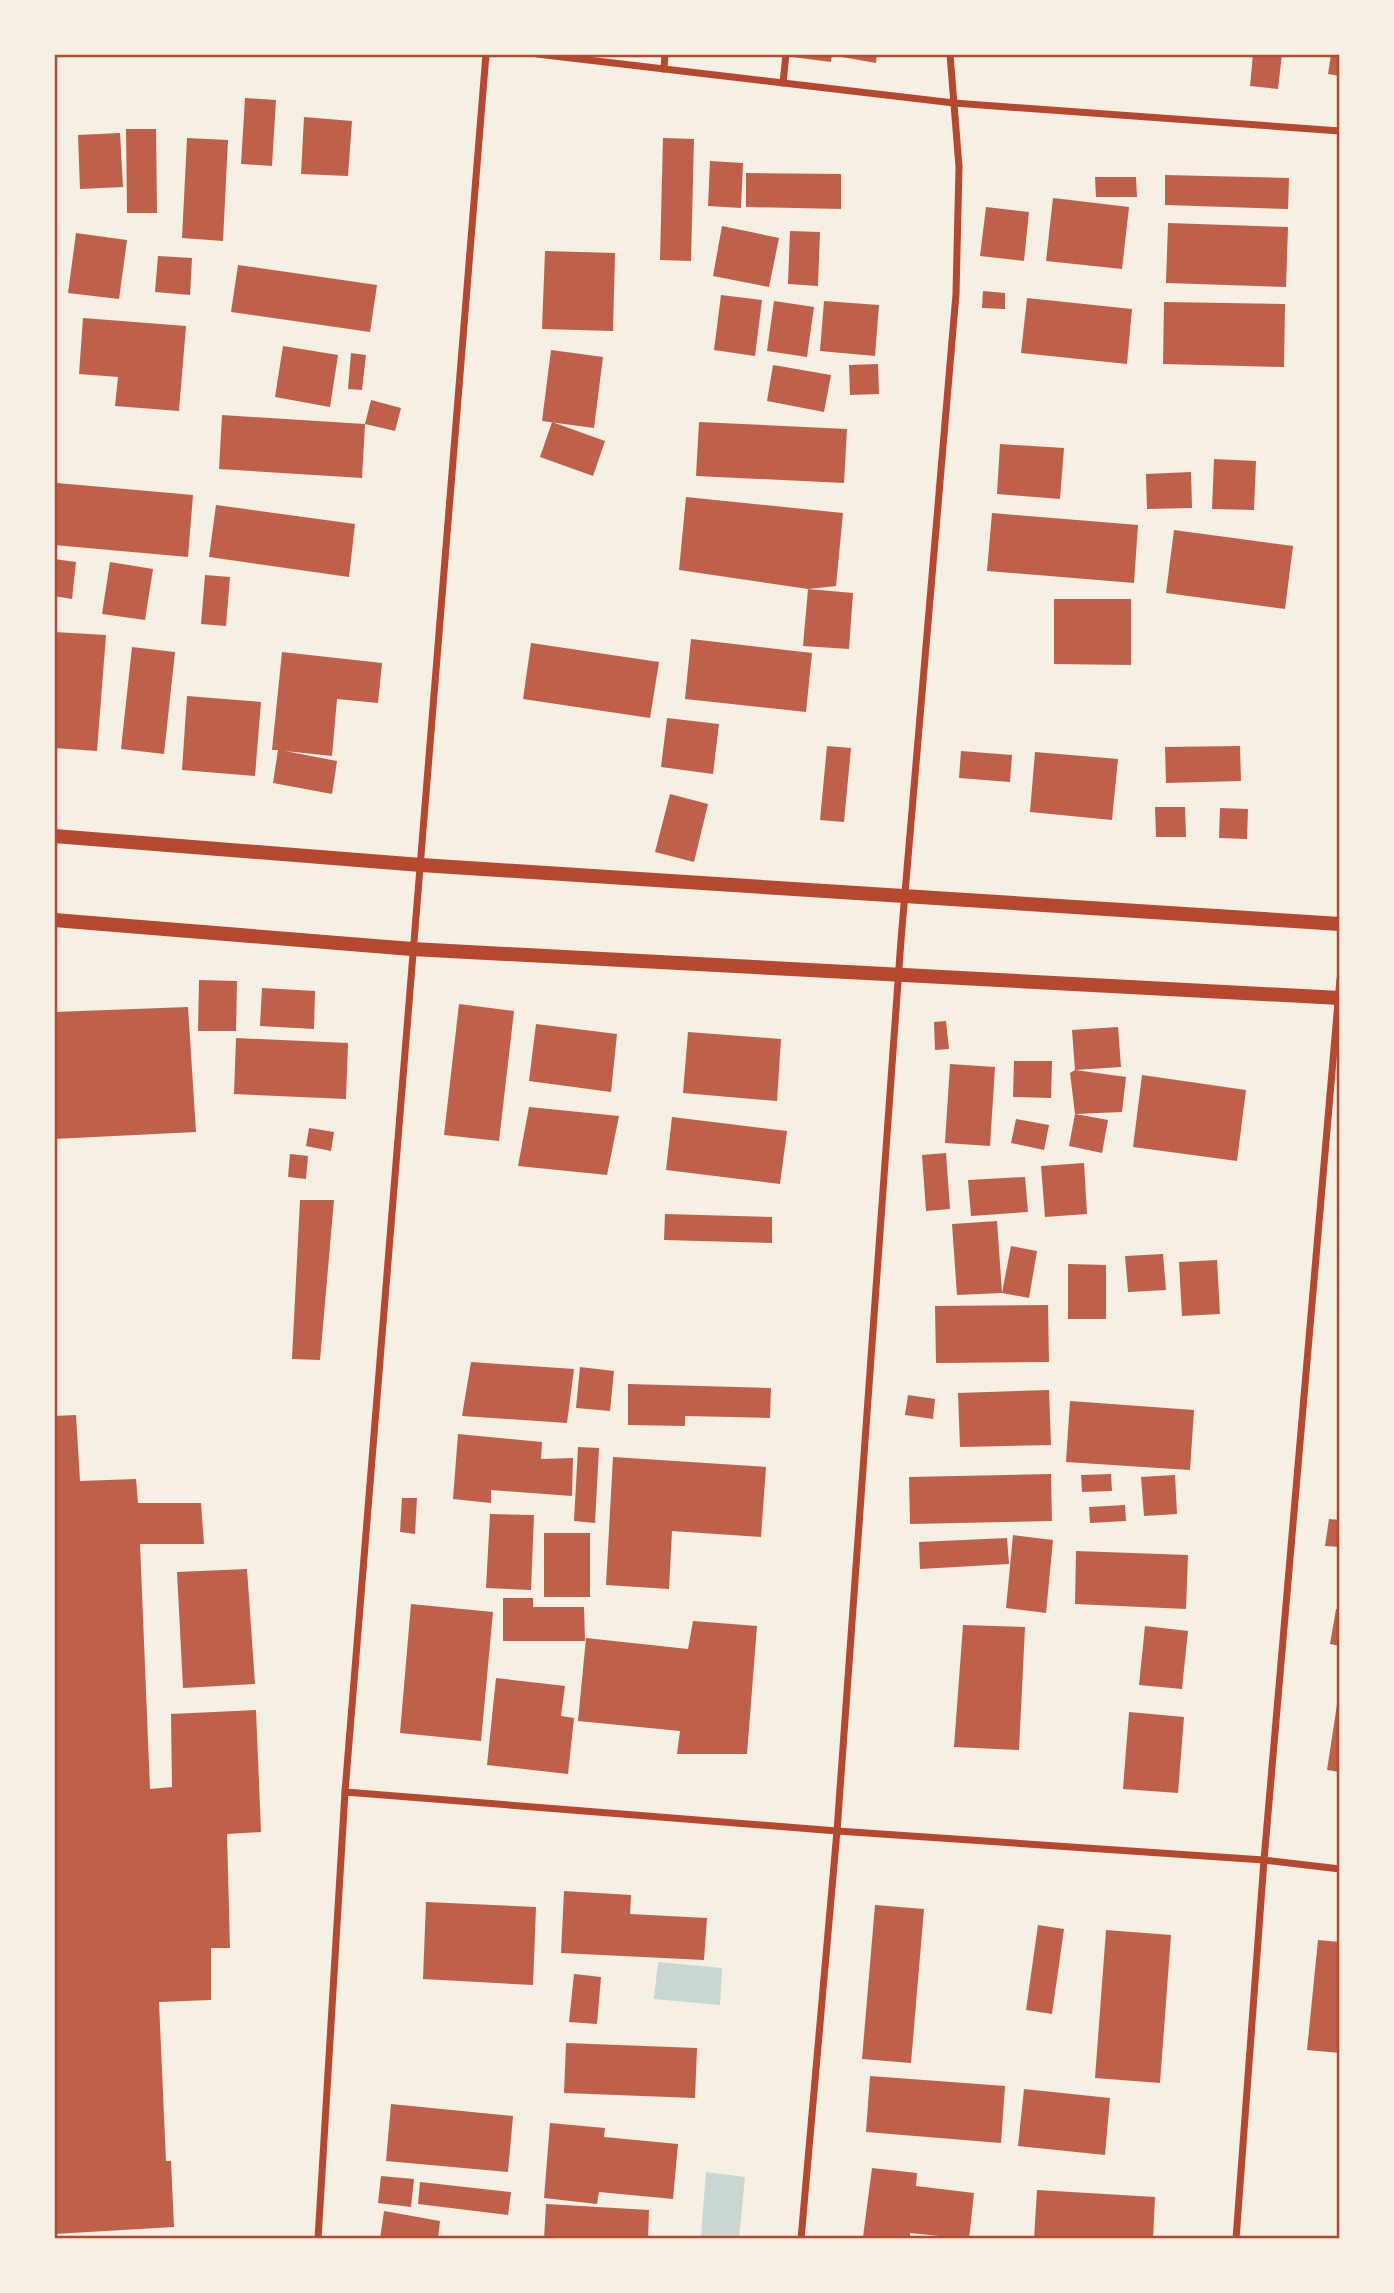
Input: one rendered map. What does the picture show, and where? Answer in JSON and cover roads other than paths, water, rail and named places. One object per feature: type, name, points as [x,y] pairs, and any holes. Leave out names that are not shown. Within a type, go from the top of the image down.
[{"type":"main road","points":[[54,836],[422,865],[1340,924]]},
{"type":"main road","points":[[54,920],[412,949],[1339,998]]},
{"type":"street","points":[[318,2239],[345,1792],[486,54]]},
{"type":"street","points":[[537,54],[954,103],[1340,131]]},
{"type":"street","points":[[664,69],[665,54]]},
{"type":"street","points":[[783,83],[786,54]]},
{"type":"street","points":[[801,2239],[837,1831],[904,896],[956,295],[959,167],[950,54]]},
{"type":"street","points":[[1236,2239],[1264,1860],[1340,979]]},
{"type":"street","points":[[345,1792],[837,1831],[1264,1860],[1340,1869]]}]
